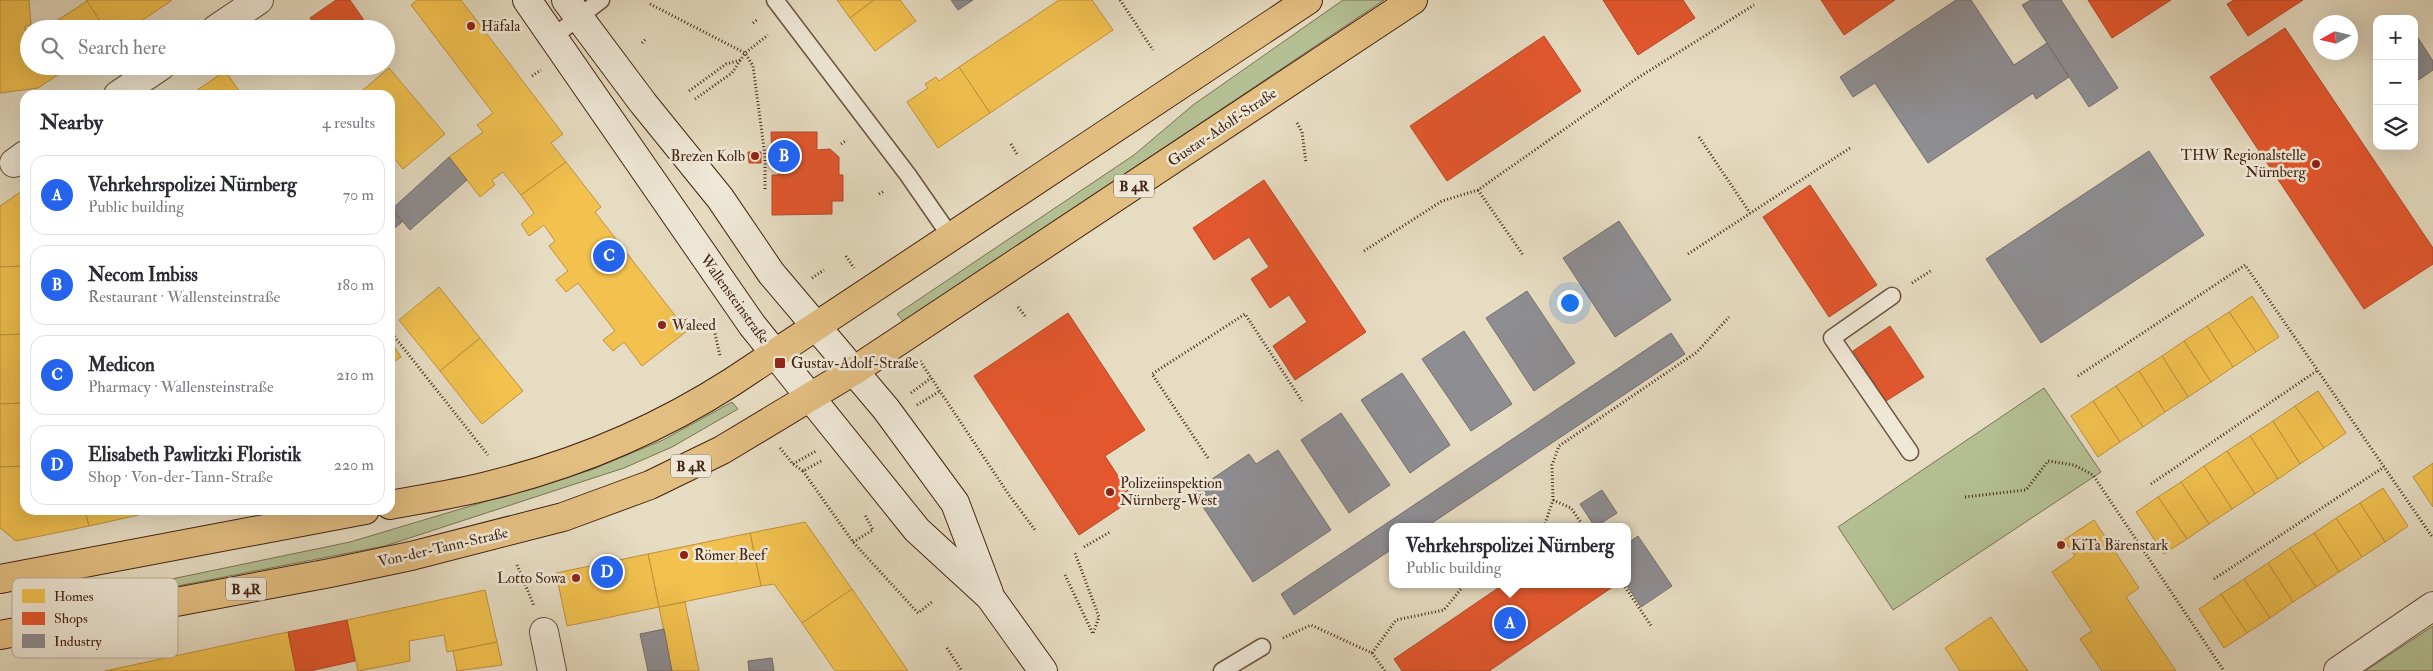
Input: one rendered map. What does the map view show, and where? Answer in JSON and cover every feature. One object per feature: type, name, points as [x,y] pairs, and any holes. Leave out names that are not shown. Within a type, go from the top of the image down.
[{"type":"main road","points":[[395,504],[495,484],[546,470],[602,450],[675,416],[721,389],[1308,0]]},
{"type":"main road","name":"Gustav-Adolf-Straße","points":[[855,370],[1413,0]]},
{"type":"main road","name":"Von-der-Tann-Straße","points":[[178,602],[330,573],[466,542],[563,517],[627,494],[685,469],[722,450],[855,370]]},
{"type":"main road","points":[[0,579],[339,515]]},
{"type":"street","points":[[229,20],[259,0]]},
{"type":"street","name":"Wallensteinstraße","points":[[527,0],[726,289],[774,354],[917,530],[990,597],[1043,671]]},
{"type":"street","name":"Wallensteinstraße","points":[[572,8],[643,103],[720,198],[771,273],[855,370],[956,503],[990,597]]},
{"type":"street","points":[[127,90],[147,75]]},
{"type":"street","points":[[2338,671],[2433,606]]},
{"type":"street","points":[[544,632],[552,671]]},
{"type":"lane","points":[[553,38],[572,8],[601,0]]},
{"type":"lane","points":[[774,0],[908,175],[951,237]]},
{"type":"lane","points":[[1892,296],[1832,338],[1910,452]]},
{"type":"lane","points":[[1222,671],[1262,647]]},
{"type":"path","points":[[1120,0],[1153,50]]},
{"type":"path","points":[[650,4],[745,53],[753,66],[765,156],[765,190]]},
{"type":"path","points":[[1364,251],[1442,201],[1478,190],[1636,79],[1754,5]]},
{"type":"path","points":[[753,23],[757,20]]},
{"type":"path","points":[[695,100],[732,72],[745,53],[768,35]]},
{"type":"path","points":[[642,43],[646,39]]},
{"type":"path","points":[[689,92],[726,64],[741,60]]},
{"type":"path","points":[[1297,123],[1302,132],[1306,162]]},
{"type":"path","points":[[1699,137],[1750,213]]},
{"type":"path","points":[[841,144],[847,140]]},
{"type":"path","points":[[1011,144],[1017,154]]},
{"type":"path","points":[[1688,254],[1850,148]]},
{"type":"path","points":[[1478,190],[1523,255]]},
{"type":"path","points":[[879,194],[884,191]]},
{"type":"path","points":[[846,256],[870,290]]},
{"type":"path","points":[[2078,376],[2246,265],[2433,538]]},
{"type":"path","points":[[1018,307],[1024,316]]},
{"type":"path","points":[[1208,458],[1152,374],[1245,314],[1302,401]]},
{"type":"path","points":[[1545,523],[1554,500],[1552,465],[1558,446],[1697,352],[1729,317]]},
{"type":"path","points":[[395,337],[489,456]]},
{"type":"path","points":[[904,338],[1009,495],[1035,530]]},
{"type":"path","points":[[2150,484],[2318,370]]},
{"type":"path","points":[[1965,497],[2026,490],[2048,461],[2074,465],[2094,475],[2224,671]]},
{"type":"path","points":[[2214,579],[2384,467]]},
{"type":"path","points":[[803,471],[853,542],[918,613],[933,601]]},
{"type":"path","points":[[1554,500],[1571,508],[1581,523]]},
{"type":"path","points":[[853,542],[874,530],[864,514]]},
{"type":"path","points":[[1084,547],[1110,532]]},
{"type":"path","points":[[1066,575],[1093,634],[1099,616],[1074,553]]},
{"type":"path","points":[[517,565],[544,632]]},
{"type":"path","points":[[1372,652],[1396,620],[1444,610],[1462,588]]},
{"type":"path","points":[[1626,588],[1652,627]]},
{"type":"path","points":[[1262,647],[1311,625],[1372,652],[1385,671]]},
{"type":"path","points":[[947,648],[962,671]]},
{"type":"green space","points":[[1343,0],[1384,0],[904,322],[897,314],[1134,155],[1193,105]]},
{"type":"green space","points":[[2044,388],[2101,472],[1893,610],[1838,527]]},
{"type":"green space","points":[[732,402],[738,409],[672,447],[624,468],[385,546],[178,586],[178,578],[176,578],[350,542],[591,470],[663,440]]},
{"type":"green space","points":[[2433,626],[2433,671],[2365,671]]},
{"type":"building: Homes","points":[[0,0],[29,0],[31,20],[20,20],[20,75],[58,75],[38,88],[0,93]]},
{"type":"building: Homes","points":[[86,0],[171,0],[142,20],[99,20]]},
{"type":"building: Homes","points":[[417,0],[461,0],[563,134],[551,143],[566,162],[521,195],[503,172],[492,180],[495,185],[480,197],[449,157],[483,132],[477,125],[493,113],[411,5]]},
{"type":"building: Homes","points":[[837,0],[874,0],[850,18]]},
{"type":"building: Homes","points":[[874,0],[900,0],[916,21],[875,51],[850,18]]},
{"type":"building: Homes","points":[[1059,0],[1092,0],[1113,30],[990,113],[959,67]]},
{"type":"building: Homes","points":[[87,1],[99,20],[58,20]]},
{"type":"building: Homes","points":[[959,67],[990,113],[938,148],[907,102],[928,88],[925,84],[936,77],[939,81]]},
{"type":"building: Homes","points":[[219,75],[228,75],[238,90],[197,90]]},
{"type":"building: Homes","points":[[381,75],[395,75],[445,134],[403,169],[395,159],[395,90],[363,90]]},
{"type":"building: Homes","points":[[566,162],[601,207],[595,212],[687,331],[642,366],[624,342],[613,351],[603,340],[615,331],[578,283],[566,292],[556,280],[568,271],[549,246],[555,241],[544,225],[529,236],[521,224],[534,213],[521,195]]},
{"type":"building: Homes","points":[[20,192],[20,266],[0,267],[0,206]]},
{"type":"building: Homes","points":[[20,266],[20,334],[0,335],[0,267]]},
{"type":"building: Homes","points":[[439,287],[480,338],[440,371],[399,320]]},
{"type":"building: Homes","points":[[2252,296],[2279,337],[2256,352],[2229,312]]},
{"type":"building: Homes","points":[[2229,312],[2256,352],[2233,367],[2207,326]]},
{"type":"building: Homes","points":[[2207,326],[2233,367],[2211,382],[2184,341]]},
{"type":"building: Homes","points":[[20,334],[20,403],[0,404],[0,335]]},
{"type":"building: Homes","points":[[480,338],[523,391],[482,424],[440,371]]},
{"type":"building: Homes","points":[[2184,341],[2211,382],[2188,397],[2162,356]]},
{"type":"building: Homes","points":[[395,348],[401,357],[395,361]]},
{"type":"building: Homes","points":[[2162,356],[2188,397],[2165,412],[2139,371]]},
{"type":"building: Homes","points":[[2139,371],[2165,412],[2143,427],[2116,386]]},
{"type":"building: Homes","points":[[2116,386],[2143,427],[2120,442],[2093,401]]},
{"type":"building: Homes","points":[[2318,391],[2346,433],[2324,448],[2295,406]]},
{"type":"building: Homes","points":[[2093,401],[2120,442],[2098,457],[2071,416]]},
{"type":"building: Homes","points":[[20,403],[20,466],[0,467],[0,404]]},
{"type":"building: Homes","points":[[2295,406],[2324,448],[2300,464],[2273,421]]},
{"type":"building: Homes","points":[[2273,421],[2300,464],[2278,479],[2250,436]]},
{"type":"building: Homes","points":[[2250,436],[2278,479],[2255,494],[2227,451]]},
{"type":"building: Homes","points":[[2227,451],[2255,494],[2232,509],[2204,466]]},
{"type":"building: Homes","points":[[2433,463],[2433,507],[2413,477]]},
{"type":"building: Homes","points":[[20,466],[20,515],[86,515],[89,526],[16,541],[0,528],[0,467]]},
{"type":"building: Homes","points":[[2204,466],[2232,509],[2209,524],[2181,482]]},
{"type":"building: Homes","points":[[2181,482],[2209,524],[2187,539],[2158,497]]},
{"type":"building: Homes","points":[[2383,488],[2408,526],[2385,542],[2360,503]]},
{"type":"building: Homes","points":[[2158,497],[2187,539],[2164,554],[2136,512]]},
{"type":"building: Homes","points":[[2360,503],[2385,542],[2362,557],[2336,518]]},
{"type":"building: Homes","points":[[86,515],[138,515],[89,526]]},
{"type":"building: Homes","points":[[2336,518],[2362,557],[2339,572],[2314,533]]},
{"type":"building: Homes","points":[[2094,520],[2139,588],[2126,597],[2176,671],[2102,671],[2080,639],[2092,631],[2052,572],[2075,556],[2064,540]]},
{"type":"building: Homes","points":[[805,522],[852,589],[802,623],[774,584],[761,586],[750,533]]},
{"type":"building: Homes","points":[[750,533],[761,586],[659,607],[648,554]]},
{"type":"building: Homes","points":[[2314,533],[2339,572],[2316,587],[2290,548]]},
{"type":"building: Homes","points":[[2290,548],[2316,587],[2293,602],[2268,563]]},
{"type":"building: Homes","points":[[648,554],[659,607],[567,626],[556,573]]},
{"type":"building: Homes","points":[[2268,563],[2293,602],[2270,618],[2244,579]]},
{"type":"building: Homes","points":[[2244,579],[2270,618],[2247,633],[2221,594]]},
{"type":"building: Homes","points":[[852,589],[908,671],[835,671],[802,623]]},
{"type":"building: Homes","points":[[485,590],[497,642],[447,652],[444,635],[409,641],[410,661],[358,671],[347,620]]},
{"type":"building: Homes","points":[[2221,594],[2247,633],[2224,648],[2199,609]]},
{"type":"building: Homes","points":[[685,602],[699,671],[672,671],[659,607]]},
{"type":"building: Homes","points":[[1991,617],[2028,671],[1960,671],[1945,648]]},
{"type":"building: Homes","points":[[288,632],[296,671],[105,671],[166,658],[178,658],[178,655]]},
{"type":"building: Homes","points":[[497,642],[502,665],[457,671],[453,651]]},
{"type":"building: Shops","points":[[336,0],[350,0],[364,20],[311,20],[310,18]]},
{"type":"building: Shops","points":[[1603,0],[1683,0],[1695,18],[1638,55]]},
{"type":"building: Shops","points":[[1821,0],[1895,0],[1844,35]]},
{"type":"building: Shops","points":[[2088,0],[2171,0],[2112,38]]},
{"type":"building: Shops","points":[[2234,0],[2303,0],[2248,36],[2227,4]]},
{"type":"building: Shops","points":[[2285,28],[2433,248],[2433,264],[2364,309],[2210,77]]},
{"type":"building: Shops","points":[[1544,36],[1581,91],[1447,181],[1410,126]]},
{"type":"building: Shops","points":[[771,132],[817,132],[817,150],[830,149],[839,157],[839,175],[843,175],[843,201],[832,201],[832,214],[772,215],[772,175],[779,175],[779,159],[772,159]]},
{"type":"building: Shops","points":[[748,152],[761,152],[761,163],[749,163]]},
{"type":"building: Shops","points":[[1264,180],[1366,332],[1295,380],[1273,346],[1307,322],[1289,295],[1270,308],[1251,279],[1269,267],[1249,237],[1214,260],[1193,228]]},
{"type":"building: Shops","points":[[1810,185],[1877,285],[1829,317],[1763,217]]},
{"type":"building: Shops","points":[[1068,313],[1145,430],[1105,456],[1133,499],[1079,535],[974,376]]},
{"type":"building: Shops","points":[[1890,326],[1924,377],[1886,401],[1853,351]]},
{"type":"building: Shops","points":[[1498,588],[1611,588],[1489,671],[1402,671],[1394,659]]},
{"type":"building: Shops","points":[[347,620],[355,661],[310,671],[296,671],[288,632]]},
{"type":"building: Industry","points":[[951,0],[973,0],[958,10]]},
{"type":"building: Industry","points":[[1956,0],[1971,0],[2014,65],[2047,43],[2069,77],[2036,99],[2033,93],[1928,163],[1875,83],[1853,97],[1840,77]]},
{"type":"building: Industry","points":[[2031,0],[2061,0],[2118,88],[2089,107],[2022,5]]},
{"type":"building: Industry","points":[[2418,38],[2433,61],[2433,70],[2418,80]]},
{"type":"building: Industry","points":[[2149,151],[2204,235],[2041,343],[1986,259]]},
{"type":"building: Industry","points":[[449,157],[467,180],[410,230],[395,212],[395,206]]},
{"type":"building: Industry","points":[[395,213],[402,222],[395,228]]},
{"type":"building: Industry","points":[[1619,221],[1671,300],[1615,337],[1563,258]]},
{"type":"building: Industry","points":[[1527,291],[1575,363],[1534,391],[1486,318]]},
{"type":"building: Industry","points":[[1464,331],[1512,404],[1471,431],[1422,359]]},
{"type":"building: Industry","points":[[1671,333],[1685,354],[1432,523],[1389,523],[1389,551],[1294,615],[1281,594]]},
{"type":"building: Industry","points":[[1402,373],[1450,445],[1410,473],[1361,400]]},
{"type":"building: Industry","points":[[1341,413],[1390,485],[1349,513],[1301,440]]},
{"type":"building: Industry","points":[[1278,450],[1331,530],[1253,582],[1193,492],[1249,454],[1256,464]]},
{"type":"building: Industry","points":[[1602,490],[1617,513],[1601,523],[1592,523],[1580,504]]},
{"type":"building: Industry","points":[[1638,536],[1672,586],[1641,607],[1629,588],[1631,588],[1631,541]]},
{"type":"building: Industry","points":[[664,629],[672,671],[648,671],[640,634]]},
{"type":"building: Industry","points":[[772,658],[774,671],[749,671],[748,661]]},
{"type":"place","name":"Häfala","points":[[471,26]]},
{"type":"place","name":"Brezen Kolb","points":[[755,156]]},
{"type":"place","name":"Necom Imbiss","points":[[784,156]]},
{"type":"place","name":"THW Regionalstelle Nürnberg","points":[[2316,164]]},
{"type":"place","name":"Medicon","points":[[609,256]]},
{"type":"place","name":"Waleed","points":[[662,325]]},
{"type":"place","name":"Gustav-Adolf-Straße","points":[[780,363]]},
{"type":"place","name":"Polizeiinspektion Nürnberg-West","points":[[1110,492]]},
{"type":"place","name":"KiTa Bärenstark","points":[[2061,545]]},
{"type":"place","name":"Römer Beef","points":[[684,555]]},
{"type":"place","name":"Elisabeth Pawlitzki Floristik","points":[[607,572]]},
{"type":"place","name":"Lotto Sowa","points":[[576,578]]},
{"type":"place","name":"Vehrkehrspolizei Nürnberg","points":[[1510,623]]}]
